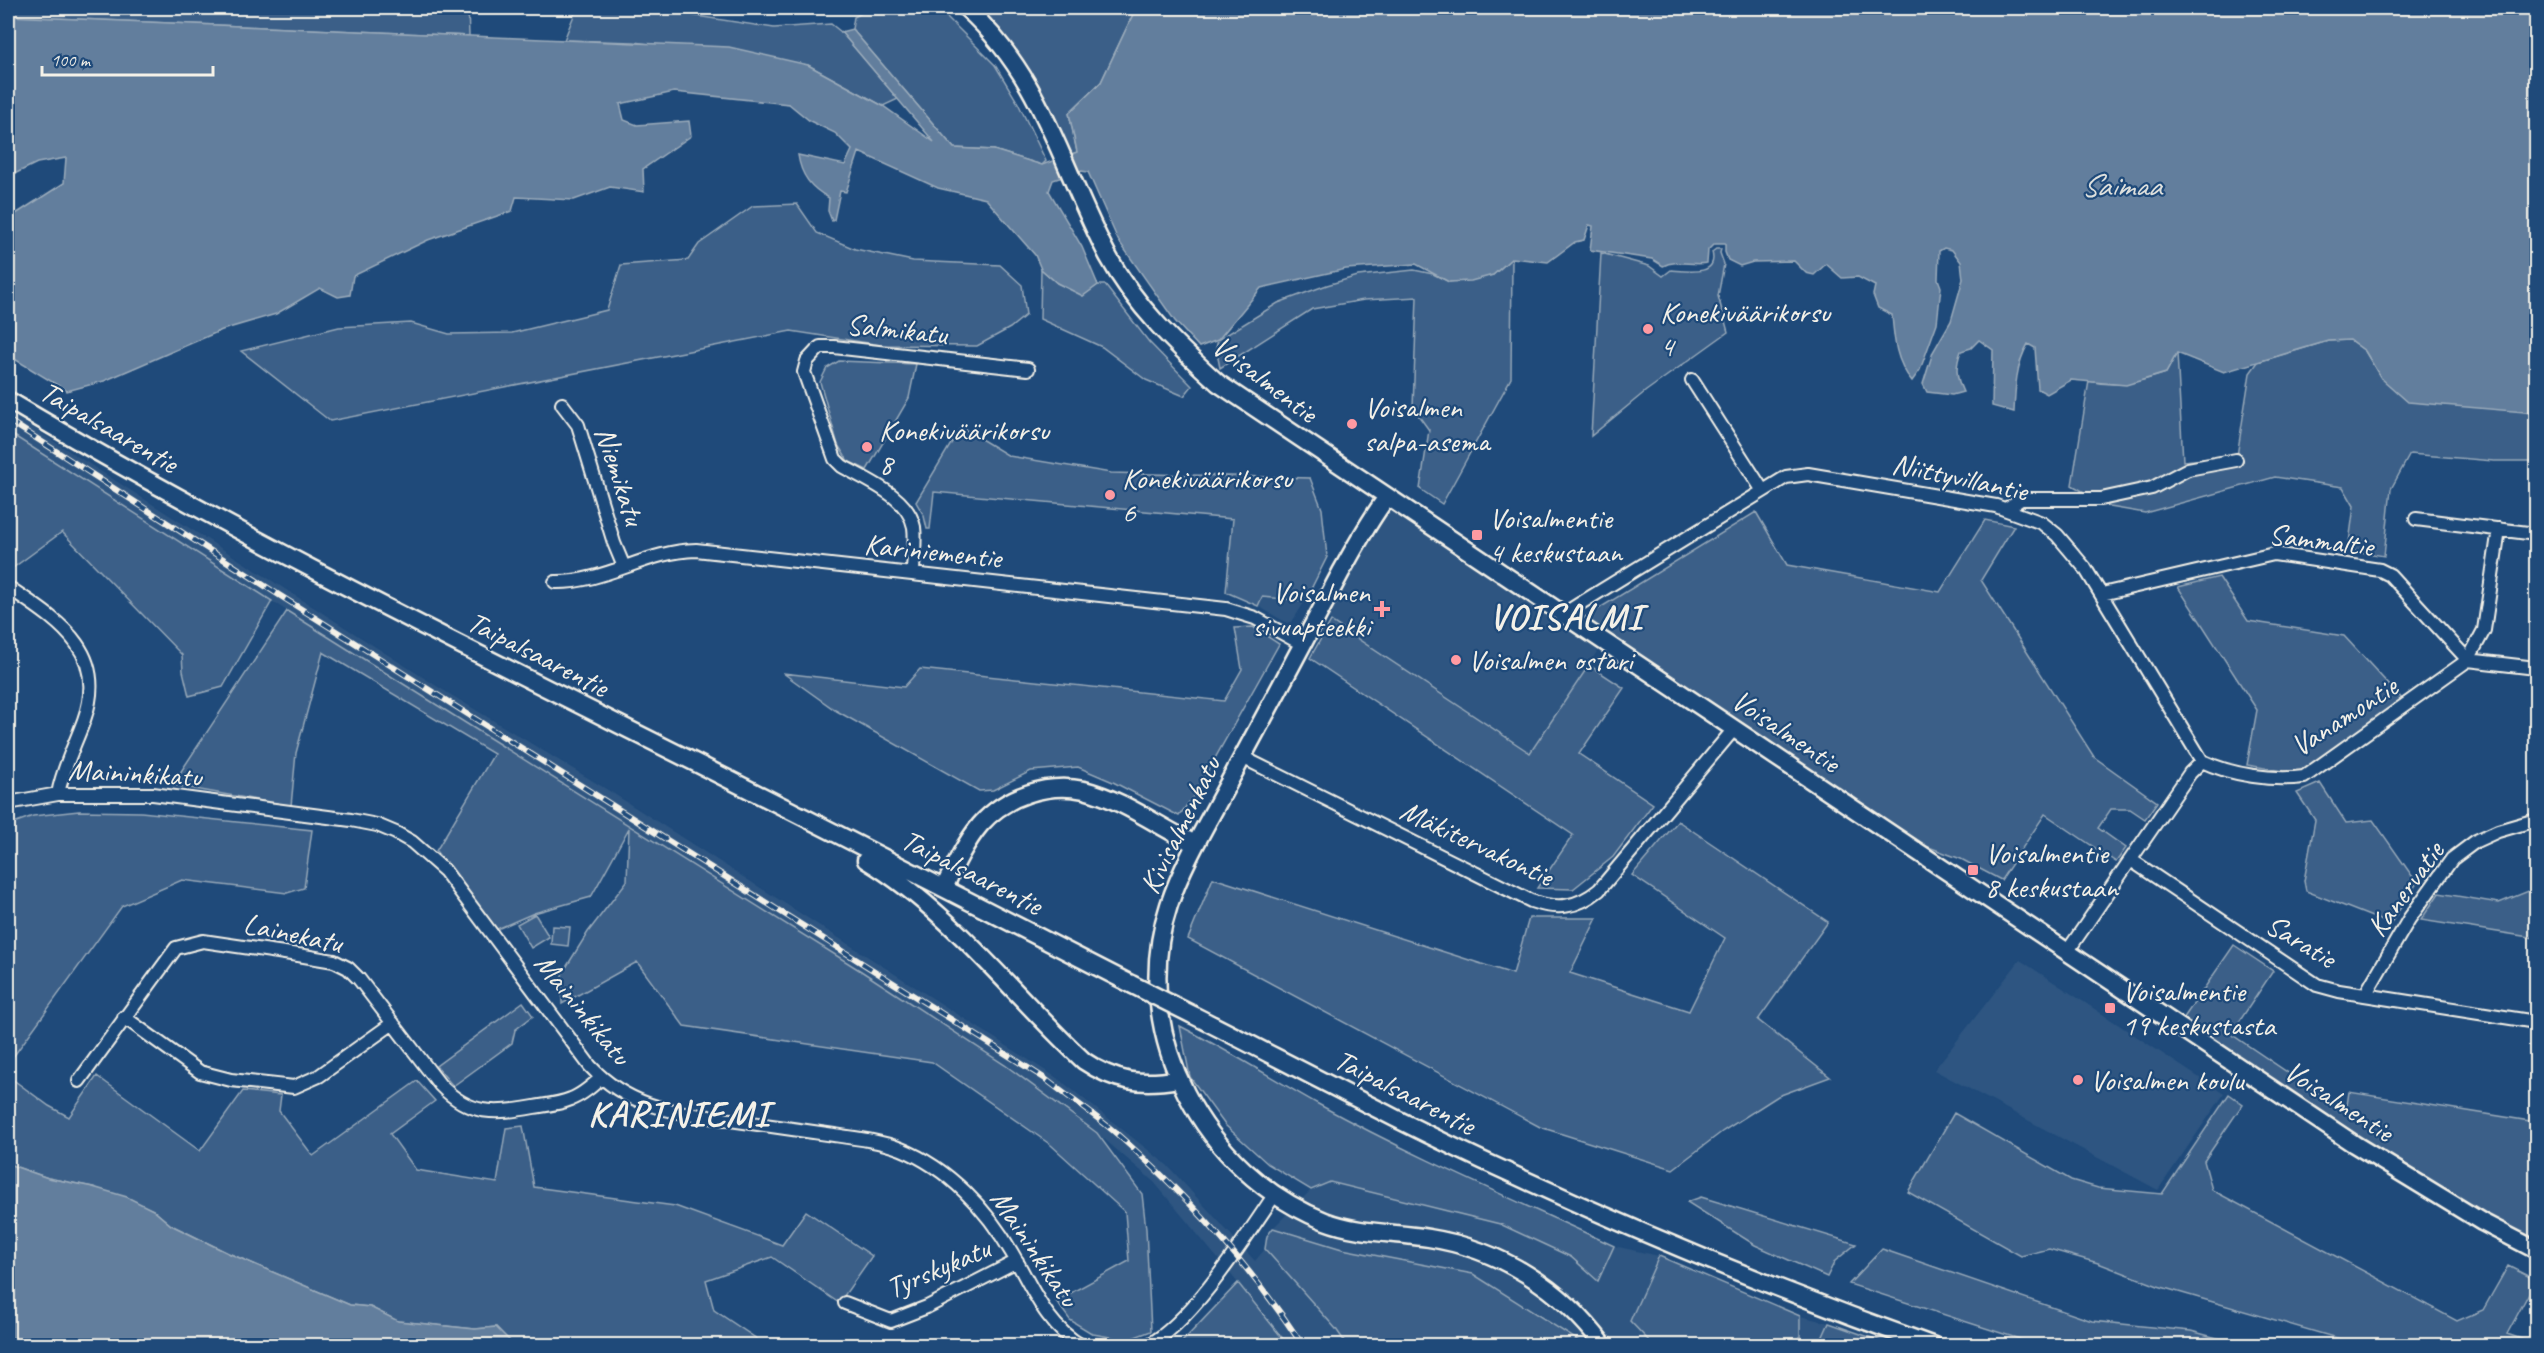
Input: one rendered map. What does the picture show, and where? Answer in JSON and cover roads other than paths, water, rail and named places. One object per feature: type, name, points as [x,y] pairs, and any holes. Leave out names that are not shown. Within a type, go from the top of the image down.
[{"type":"street","name":"Voisalmentie","points":[[966,8],[1014,62],[1029,86],[1062,150],[1098,236],[1123,281],[1166,335],[1218,383],[2363,1149],[2482,1222],[2536,1250]]},
{"type":"street","name":"Salmikatu","points":[[913,574],[912,519],[895,498],[842,466],[835,459],[804,372],[807,361],[820,347],[834,347],[1029,369]]},
{"type":"street","points":[[1692,380],[1763,491]]},
{"type":"street","name":"Taipalsaarentie","points":[[8,400],[211,516],[515,674],[944,888],[1440,1140],[1689,1251],[1934,1346]]},
{"type":"street","name":"Niemikatu","points":[[562,404],[578,425],[614,543],[624,567]]},
{"type":"street","points":[[2006,509],[2021,499],[2111,497],[2152,488],[2188,469],[2236,460]]},
{"type":"street","name":"Niittyvillantie","points":[[1566,616],[1570,610],[1581,603],[1786,477],[1808,474],[2006,509],[2042,523],[2056,535],[2085,568],[2202,761]]},
{"type":"street","name":"Kivisalmenkatu","points":[[1386,497],[1374,514],[1302,644],[1195,844],[1168,908],[1158,975],[1158,1004],[1164,1031],[1178,1079],[1206,1129],[1223,1150],[1258,1183],[1326,1221],[1351,1229],[1427,1238],[1488,1253],[1542,1284],[1581,1317],[1604,1346]]},
{"type":"street","points":[[2416,519],[2536,534]]},
{"type":"street","points":[[2499,529],[2484,630],[2468,660],[2536,668]]},
{"type":"street","name":"Kariniementie","points":[[555,582],[589,579],[658,555],[677,550],[696,550],[1226,609],[1255,618],[1302,644]]},
{"type":"street","name":"Sammaltie","points":[[2102,594],[2274,554],[2380,570],[2390,575],[2468,660]]},
{"type":"street","points":[[8,586],[46,613],[73,640],[86,656],[91,673],[91,696],[62,773],[58,794]]},
{"type":"street","name":"Vanamontie","points":[[2202,761],[2216,767],[2283,780],[2304,777],[2468,660]]},
{"type":"street","name":"Mäkitervakontie","points":[[1242,757],[1531,901],[1560,908],[1588,899],[1599,890],[1734,729]]},
{"type":"street","points":[[2067,952],[2190,773],[2202,761]]},
{"type":"street","points":[[944,888],[981,824],[1017,797],[1042,789],[1084,790],[1103,797],[1195,844]]},
{"type":"street","points":[[749,790],[883,870],[910,891],[960,935],[1067,1045],[1093,1067],[1117,1079],[1134,1083],[1178,1079]]},
{"type":"street","name":"Maininkikatu","points":[[8,803],[58,794],[153,795],[351,820],[377,825],[396,833],[412,842],[445,871],[579,1052],[601,1078],[627,1096],[661,1109],[863,1139],[902,1150],[940,1171],[995,1225],[1049,1318],[1061,1332],[1082,1346]]},
{"type":"street","name":"Kanervatie","points":[[2366,995],[2409,919],[2452,859],[2476,841],[2498,831],[2536,820]]},
{"type":"street","name":"Saratie","points":[[2131,860],[2317,986],[2536,1022]]},
{"type":"street","name":"Lainekatu","points":[[79,1080],[176,948],[203,941],[334,961],[348,968],[359,979],[440,1085],[451,1096],[481,1111],[504,1112],[561,1103],[580,1095],[601,1078]]},
{"type":"street","points":[[124,1017],[200,1072],[231,1080],[294,1087],[319,1076],[393,1023]]},
{"type":"street","points":[[1147,1346],[1171,1329],[1197,1300],[1247,1237],[1275,1194]]},
{"type":"street","name":"Tyrskykatu","points":[[845,1303],[891,1321],[927,1307],[1017,1261]]},
{"type":"water","name":"Saimaa","points":[[1136,8],[2536,8],[2536,413],[2408,402],[2381,378],[2365,351],[2350,340],[2328,341],[2224,372],[2177,353],[2166,373],[2126,385],[2071,380],[2047,394],[2038,389],[2035,348],[2028,344],[2019,368],[2014,412],[1992,406],[1993,350],[1979,340],[1971,348],[1961,351],[1959,357],[1957,372],[1963,392],[1952,395],[1927,392],[1923,384],[1933,352],[1951,321],[1963,279],[1961,262],[1952,250],[1944,248],[1939,251],[1938,279],[1941,287],[1937,323],[1920,370],[1912,381],[1899,358],[1892,315],[1878,308],[1873,295],[1875,286],[1858,277],[1842,278],[1826,264],[1814,275],[1806,273],[1794,261],[1753,262],[1740,266],[1728,260],[1725,244],[1714,244],[1708,250],[1707,263],[1673,263],[1663,266],[1652,259],[1590,250],[1593,226],[1589,225],[1584,240],[1575,242],[1548,262],[1512,258],[1493,275],[1471,281],[1449,282],[1416,264],[1346,269],[1261,288],[1218,340],[1199,347],[1175,321],[1118,240],[1088,172],[1081,171],[1053,180],[1049,191],[1082,247],[1098,285],[1083,296],[1057,283],[1041,269],[1035,255],[986,199],[938,188],[859,152],[846,192],[840,191],[832,221],[828,211],[829,198],[808,181],[798,155],[845,165],[852,150],[835,133],[810,121],[789,104],[674,92],[620,104],[624,120],[637,125],[689,121],[691,136],[643,169],[644,192],[610,187],[574,200],[516,197],[512,211],[428,240],[353,276],[350,295],[338,297],[320,288],[276,314],[222,330],[104,381],[67,391],[8,355],[8,219],[64,183],[66,158],[37,163],[8,177],[8,16],[729,47],[808,65],[883,106],[934,142],[841,32],[852,29],[954,148],[994,150],[1042,165],[1077,152],[1069,113],[1101,82]]},
{"type":"water","points":[[8,1164],[48,1178],[127,1197],[153,1210],[171,1225],[228,1253],[350,1305],[370,1307],[398,1321],[475,1329],[496,1327],[512,1343],[534,1345],[8,1345]]},
{"type":"railway","points":[[8,420],[279,595],[1044,1078],[1099,1119],[1169,1182],[1240,1261],[1303,1346]]},
{"type":"place","name":"Konekiväärikorsu 4","points":[[1648,329]]},
{"type":"place","name":"Voisalmen salpa-asema","points":[[1352,424]]},
{"type":"place","name":"Konekiväärikorsu 8","points":[[867,447]]},
{"type":"place","name":"Konekiväärikorsu 6","points":[[1110,495]]},
{"type":"place","name":"Voisalmentie 4 keskustaan","points":[[1477,535]]},
{"type":"place","name":"Voisalmen sivuapteekki","points":[[1382,609]]},
{"type":"place","name":"Voisalmen ostari","points":[[1456,660]]},
{"type":"place","name":"Voisalmentie 8 keskustaan","points":[[1973,870]]},
{"type":"place","name":"Voisalmentie 19 keskustasta","points":[[2110,1008]]},
{"type":"place","name":"Voisalmen koulu","points":[[2078,1080]]},
{"type":"district","name":"VOISALMI","points":[[1566,616]]},
{"type":"district","name":"KARINIEMI","points":[[679,1113]]}]
